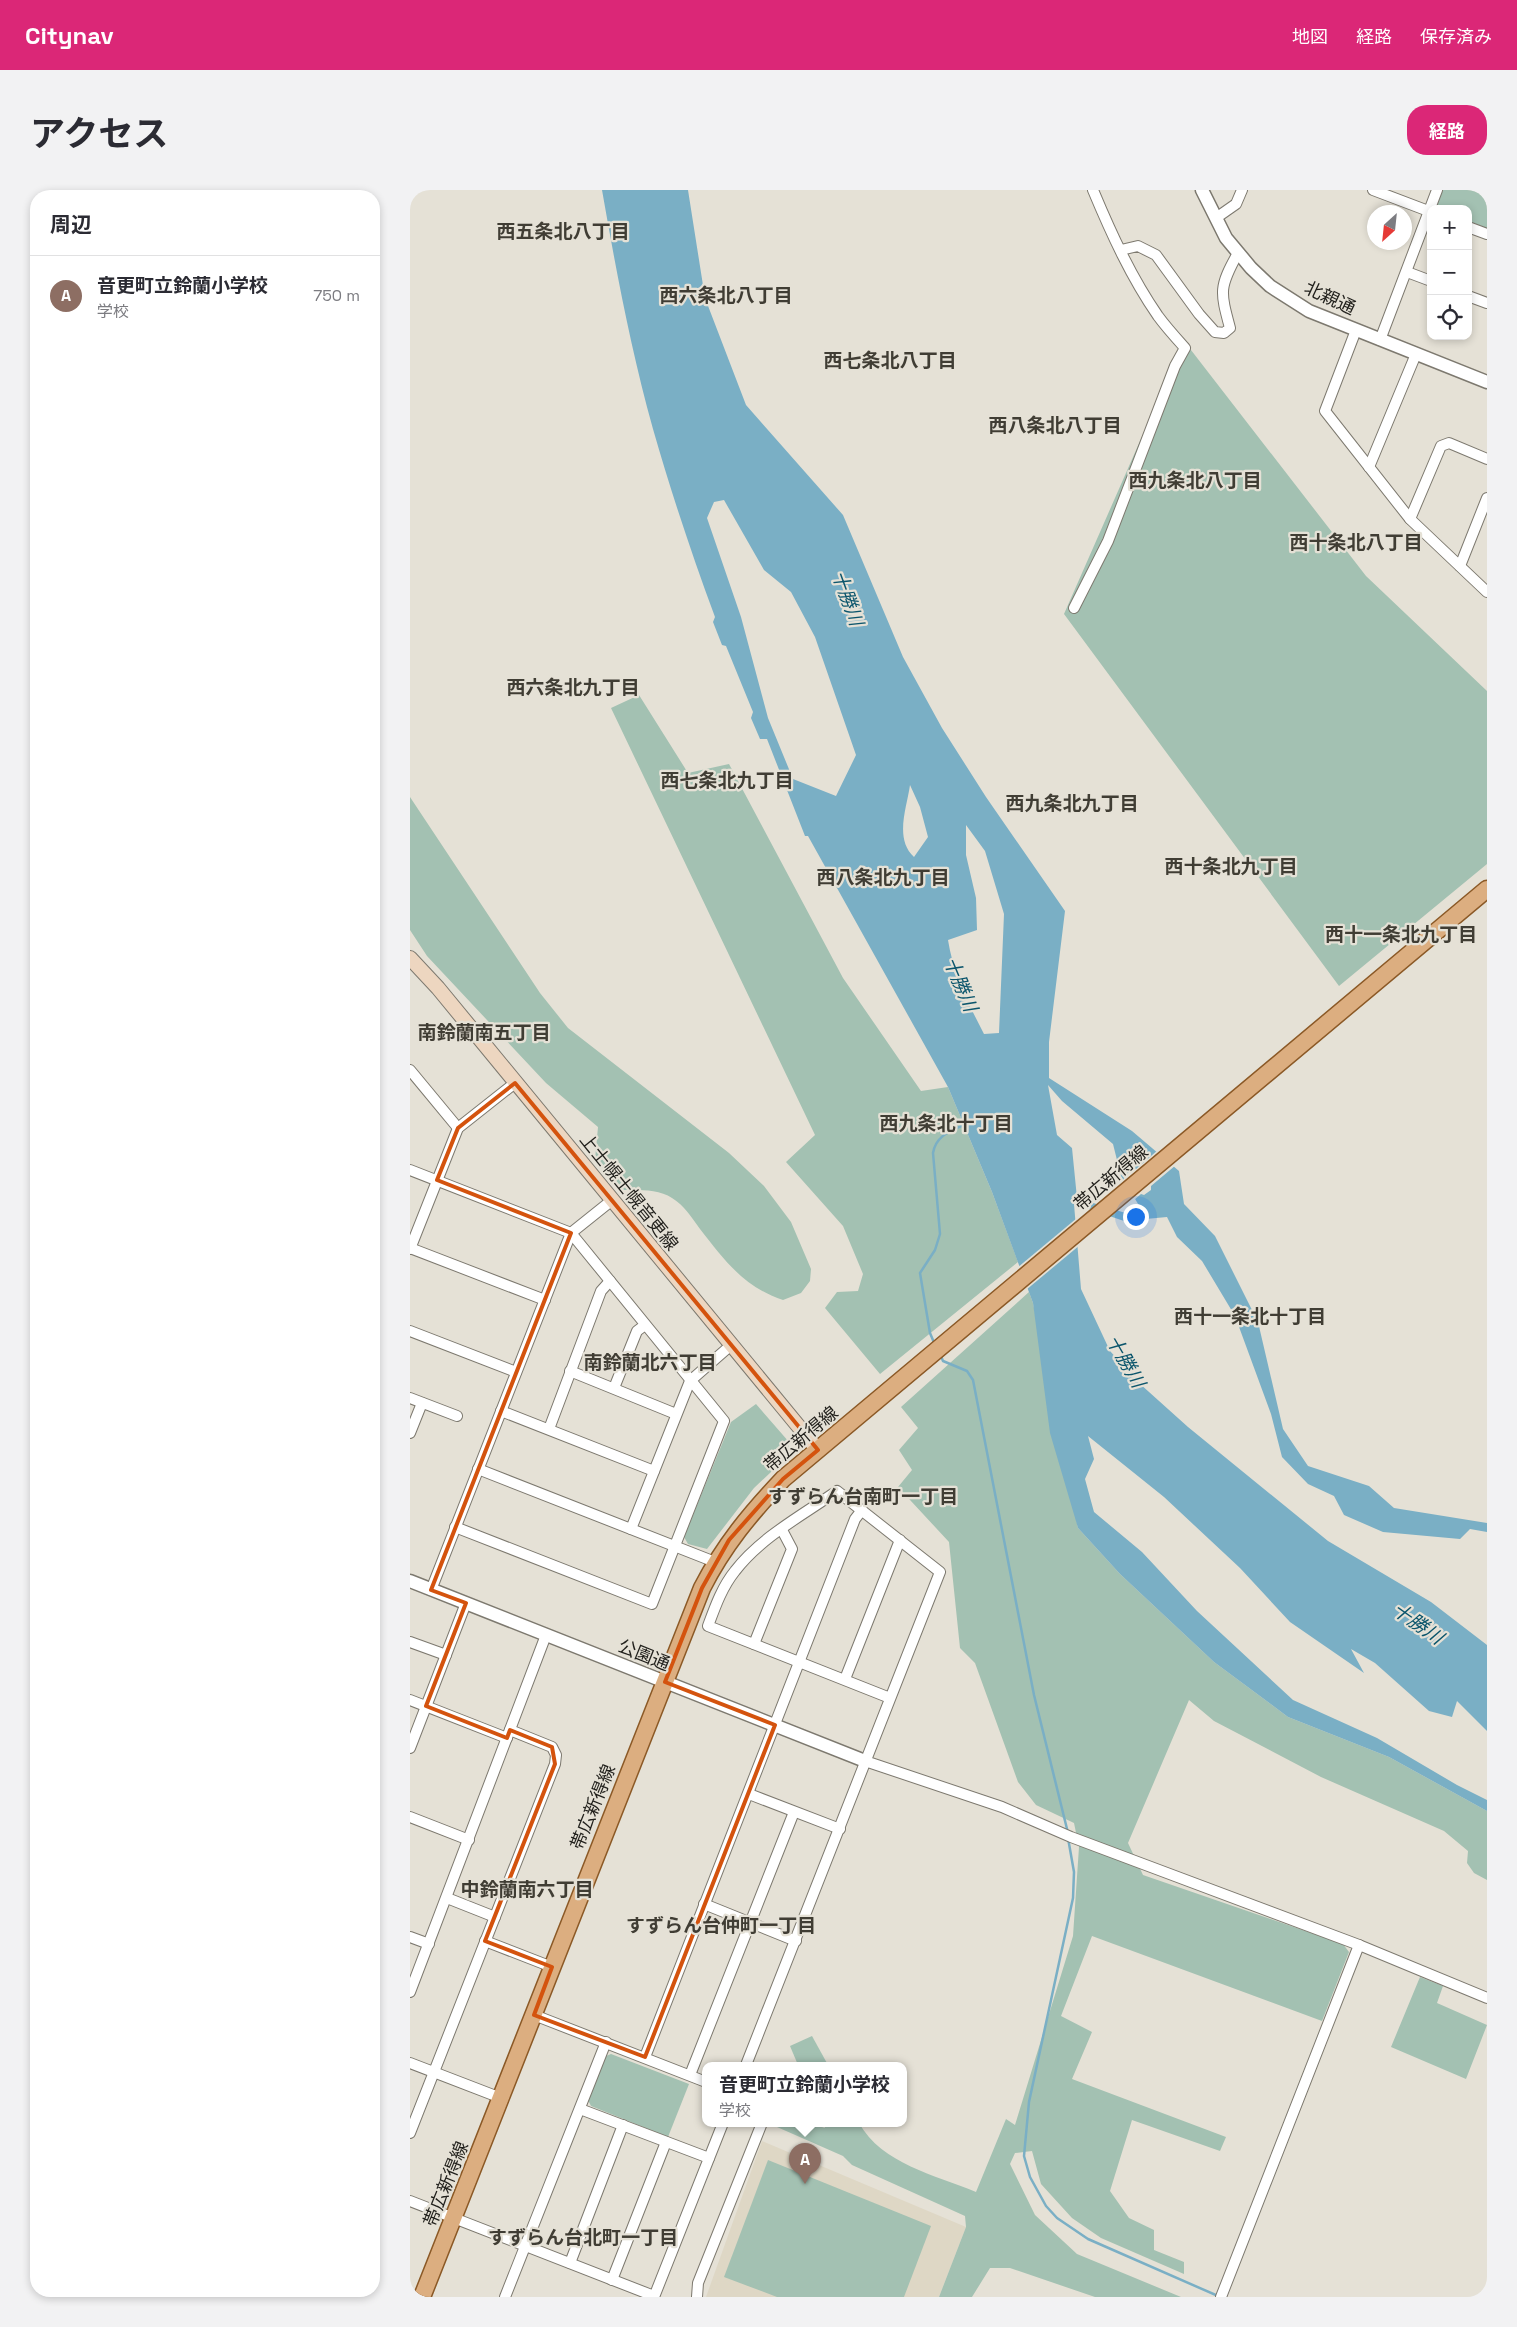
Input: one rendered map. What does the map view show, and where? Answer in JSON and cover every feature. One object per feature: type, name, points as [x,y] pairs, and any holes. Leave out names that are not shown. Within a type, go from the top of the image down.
[{"type":"main road","name":"帯広新得線","points":[[422,2297],[702,1588],[715,1562],[745,1520],[783,1478],[1487,889]]},
{"type":"main road","name":"上士幌士幌音更線","points":[[410,958],[438,988],[730,1346],[818,1450]]},
{"type":"street","points":[[1074,608],[1108,541],[1175,366],[1185,348],[1158,316],[1110,231],[1093,190]]},
{"type":"street","name":"北親通","points":[[1202,190],[1226,238],[1270,286],[1309,311],[1487,382]]},
{"type":"street","points":[[1216,218],[1236,204],[1242,190]]},
{"type":"street","points":[[1374,190],[1427,211]]},
{"type":"street","points":[[1432,205],[1437,190]]},
{"type":"street","points":[[1380,340],[1427,220]]},
{"type":"street","points":[[1472,228],[1487,234]]},
{"type":"street","points":[[1121,250],[1138,246],[1156,255],[1199,314],[1215,332],[1224,333],[1230,328],[1222,297],[1224,281],[1238,253]]},
{"type":"street","points":[[1407,272],[1427,280]]},
{"type":"street","points":[[1472,297],[1487,303]]},
{"type":"street","points":[[1356,330],[1325,412],[1410,519],[1487,592]]},
{"type":"street","points":[[1369,467],[1416,354]]},
{"type":"street","points":[[1410,519],[1441,446],[1449,443],[1487,459]]},
{"type":"street","points":[[1460,566],[1487,498]]},
{"type":"street","points":[[411,1073],[458,1128]]},
{"type":"street","points":[[515,1083],[458,1128],[410,1249],[545,1300]]},
{"type":"street","points":[[410,1170],[571,1233],[724,1422],[652,1604],[455,1526]]},
{"type":"street","points":[[431,1590],[571,1233],[611,1201]]},
{"type":"street","points":[[548,1430],[601,1291],[610,1281]]},
{"type":"street","points":[[614,1388],[637,1331],[645,1325]]},
{"type":"street","points":[[410,1331],[516,1372]]},
{"type":"street","points":[[632,1529],[690,1381],[730,1346]]},
{"type":"street","points":[[570,1371],[676,1414]]},
{"type":"street","points":[[410,1398],[457,1416]]},
{"type":"street","points":[[410,1433],[422,1403]]},
{"type":"street","points":[[501,1411],[654,1471]]},
{"type":"street","points":[[478,1469],[715,1562]]},
{"type":"street","points":[[747,2062],[940,1572],[837,1491],[760,1545],[735,1571],[724,1589],[708,1626],[890,1698]]},
{"type":"street","points":[[645,2057],[855,1519],[862,1510]]},
{"type":"street","points":[[754,1644],[792,1549],[782,1530]]},
{"type":"street","points":[[845,1679],[900,1540]]},
{"type":"street","name":"公園通","points":[[410,1581],[866,1761]]},
{"type":"street","points":[[410,1748],[466,1604]]},
{"type":"street","points":[[410,1992],[546,1635]]},
{"type":"street","points":[[410,1642],[446,1655]]},
{"type":"street","points":[[410,1700],[552,1748],[556,1755],[555,1764],[410,2133]]},
{"type":"street","points":[[866,1761],[1002,1807],[1071,1837],[1360,1944],[1487,1998]]},
{"type":"street","points":[[749,1794],[840,1829]]},
{"type":"street","points":[[690,2075],[794,1812]]},
{"type":"street","points":[[410,1817],[469,1840]]},
{"type":"street","points":[[447,1898],[495,1917]]},
{"type":"street","points":[[704,1904],[796,1941]]},
{"type":"street","points":[[410,1937],[429,1944]]},
{"type":"street","points":[[486,1941],[552,1967]]},
{"type":"street","points":[[1222,2294],[1360,1944]]},
{"type":"street","points":[[534,2015],[702,2080]]},
{"type":"street","points":[[505,2297],[606,2042]]},
{"type":"street","points":[[410,2063],[501,2098]]},
{"type":"street","points":[[580,2109],[709,2158]]},
{"type":"street","points":[[570,2263],[623,2125]]},
{"type":"street","points":[[410,2201],[654,2297],[721,2127]]},
{"type":"street","points":[[697,2297],[698,2283],[760,2127]]},
{"type":"street","points":[[612,2280],[666,2142]]},
{"type":"highlighted area","points":[[515,1083],[818,1450],[783,1479],[729,1540],[702,1588],[665,1682],[775,1725],[645,2057],[534,2015],[552,1967],[485,1941],[555,1764],[552,1747],[510,1730],[507,1738],[426,1706],[466,1603],[431,1590],[571,1233],[437,1180],[458,1128]]},
{"type":"shaded area","points":[[762,2141],[966,2227],[939,2297],[706,2297]]},
{"type":"green space","points":[[1441,190],[1487,190],[1487,228],[1472,222],[1472,205],[1438,205],[1436,202]]},
{"type":"green space","points":[[1184,341],[1366,576],[1487,691],[1487,864],[1339,986],[1064,614]]},
{"type":"green space","points":[[639,695],[688,773],[729,764],[843,978],[921,1091],[948,1087],[992,1192],[1018,1262],[880,1374],[825,1308],[837,1292],[858,1291],[863,1274],[843,1226],[786,1162],[815,1135],[611,708]]},
{"type":"green space","points":[[410,797],[540,993],[568,1028],[729,1153],[764,1186],[791,1222],[811,1269],[810,1281],[801,1293],[783,1300],[769,1295],[736,1272],[676,1201],[661,1193],[624,1190],[595,1160],[598,1127],[546,1083],[427,956],[410,930]]},
{"type":"green space","points":[[1029,1292],[1033,1303],[1078,1528],[1120,1574],[1214,1662],[1288,1717],[1389,1757],[1487,1811],[1487,1880],[1474,1873],[1467,1863],[1468,1851],[1444,1831],[1321,1777],[1214,1721],[1189,1700],[1128,1843],[1143,1875],[1343,1944],[1349,1952],[1322,2021],[1092,1936],[1061,2016],[1092,2032],[1072,2079],[1226,2137],[1220,2151],[1132,2120],[1110,2191],[1129,2218],[1154,2230],[1154,2250],[1184,2262],[1184,2274],[1101,2238],[1072,2218],[1041,2184],[1032,2151],[1015,2153],[1010,2164],[1035,2215],[1077,2254],[1181,2297],[1095,2297],[1010,2268],[990,2268],[972,2297],[939,2297],[966,2227],[965,2216],[852,2165],[843,2156],[777,2127],[862,2127],[881,2149],[895,2158],[927,2174],[976,2192],[1006,2119],[1015,2125],[1073,1936],[1079,1847],[1074,1823],[1036,1805],[1018,1782],[975,1663],[960,1648],[949,1542],[898,1487],[912,1470],[899,1450],[918,1428],[901,1407]]},
{"type":"green space","points":[[756,1404],[789,1442],[787,1457],[754,1488],[707,1549],[688,1544],[684,1537],[731,1422]]},
{"type":"green space","points":[[1420,1977],[1443,1986],[1437,2003],[1487,2025],[1466,2079],[1391,2047]]},
{"type":"green space","points":[[812,2036],[826,2062],[797,2062],[790,2046]]},
{"type":"green space","points":[[611,2054],[689,2084],[668,2137],[591,2106],[588,2100],[606,2056]]},
{"type":"green space","points":[[768,2160],[931,2226],[904,2297],[777,2297],[724,2277]]},
{"type":"water","name":"十勝川","points":[[602,190],[688,190],[705,298],[746,405],[843,515],[903,657],[942,728],[986,797],[1065,911],[1049,1042],[1049,1078],[1132,1131],[1179,1171],[1184,1204],[1215,1236],[1258,1322],[1283,1429],[1308,1466],[1369,1486],[1394,1508],[1487,1523],[1487,1532],[1470,1529],[1460,1539],[1383,1532],[1344,1515],[1334,1496],[1308,1484],[1282,1457],[1271,1414],[1235,1316],[1202,1261],[1177,1237],[1167,1217],[1124,1221],[1074,1204],[1081,1289],[1110,1351],[1139,1383],[1188,1427],[1328,1541],[1431,1602],[1487,1645],[1487,1731],[1457,1701],[1452,1717],[1429,1711],[1375,1663],[1351,1649],[1364,1673],[1290,1622],[1240,1568],[1164,1497],[1088,1436],[1094,1459],[1085,1479],[1094,1512],[1142,1552],[1197,1611],[1293,1700],[1377,1738],[1457,1785],[1487,1800],[1487,1811],[1389,1757],[1288,1717],[1214,1662],[1120,1574],[1078,1528],[1050,1433],[1033,1303],[992,1192],[948,1087],[808,836],[805,836],[767,739],[760,739],[751,718],[753,712],[726,646],[722,645],[713,622],[715,617],[674,500],[645,399],[624,310]],"holes":[[[724,500],[764,570],[791,592],[815,637],[856,755],[836,796],[793,779],[768,718],[741,617],[707,518],[714,502]],[[910,785],[920,807],[928,837],[914,857],[908,850],[903,832]],[[966,825],[985,851],[1004,914],[999,1033],[984,1034],[967,1000],[950,952],[948,940],[977,930],[976,898],[966,855]],[[1048,1085],[1062,1101],[1113,1144],[1121,1176],[1143,1212],[1132,1215],[1077,1198],[1072,1148],[1057,1135]]]},
{"type":"pier","points":[[1158,1150],[1176,1165],[1151,1186],[1151,1190],[1144,1195],[1141,1194],[1134,1200],[1122,1181],[1132,1168],[1136,1169]]},
{"type":"pier","points":[[1077,1218],[1080,1245],[1026,1290],[1017,1268]]},
{"type":"waterway","points":[[935,1345],[930,1333],[920,1273],[935,1250],[940,1234],[933,1153],[937,1142],[941,1138],[966,1124]]},
{"type":"waterway","points":[[940,1354],[943,1361],[967,1371],[973,1380],[1034,1695],[1068,1833]]},
{"type":"waterway","points":[[1068,1838],[1074,1872],[1073,1898],[1029,2102],[1024,2156],[1030,2177],[1046,2206],[1057,2218],[1088,2239],[1218,2296]]},
{"type":"place","name":"音更町立鈴蘭小学校","points":[[805,2184]]},
{"type":"district","name":"西五条北八丁目","points":[[563,231]]},
{"type":"district","name":"西六条北八丁目","points":[[726,295]]},
{"type":"district","name":"西七条北八丁目","points":[[890,360]]},
{"type":"district","name":"西八条北八丁目","points":[[1055,425]]},
{"type":"district","name":"西九条北八丁目","points":[[1195,480]]},
{"type":"district","name":"西十条北八丁目","points":[[1356,542]]},
{"type":"district","name":"西六条北九丁目","points":[[573,687]]},
{"type":"district","name":"西七条北九丁目","points":[[727,780]]},
{"type":"district","name":"西九条北九丁目","points":[[1072,803]]},
{"type":"district","name":"西十条北九丁目","points":[[1231,866]]},
{"type":"district","name":"西八条北九丁目","points":[[883,877]]},
{"type":"district","name":"西十一条北九丁目","points":[[1401,934]]},
{"type":"district","name":"南鈴蘭南五丁目","points":[[484,1032]]},
{"type":"district","name":"西九条北十丁目","points":[[946,1123]]},
{"type":"district","name":"西十一条北十丁目","points":[[1250,1316]]},
{"type":"district","name":"南鈴蘭北六丁目","points":[[650,1362]]},
{"type":"district","name":"すずらん台南町一丁目","points":[[863,1496]]},
{"type":"district","name":"中鈴蘭南六丁目","points":[[527,1889]]},
{"type":"district","name":"すずらん台仲町一丁目","points":[[721,1925]]},
{"type":"district","name":"すずらん台北町一丁目","points":[[583,2237]]}]
